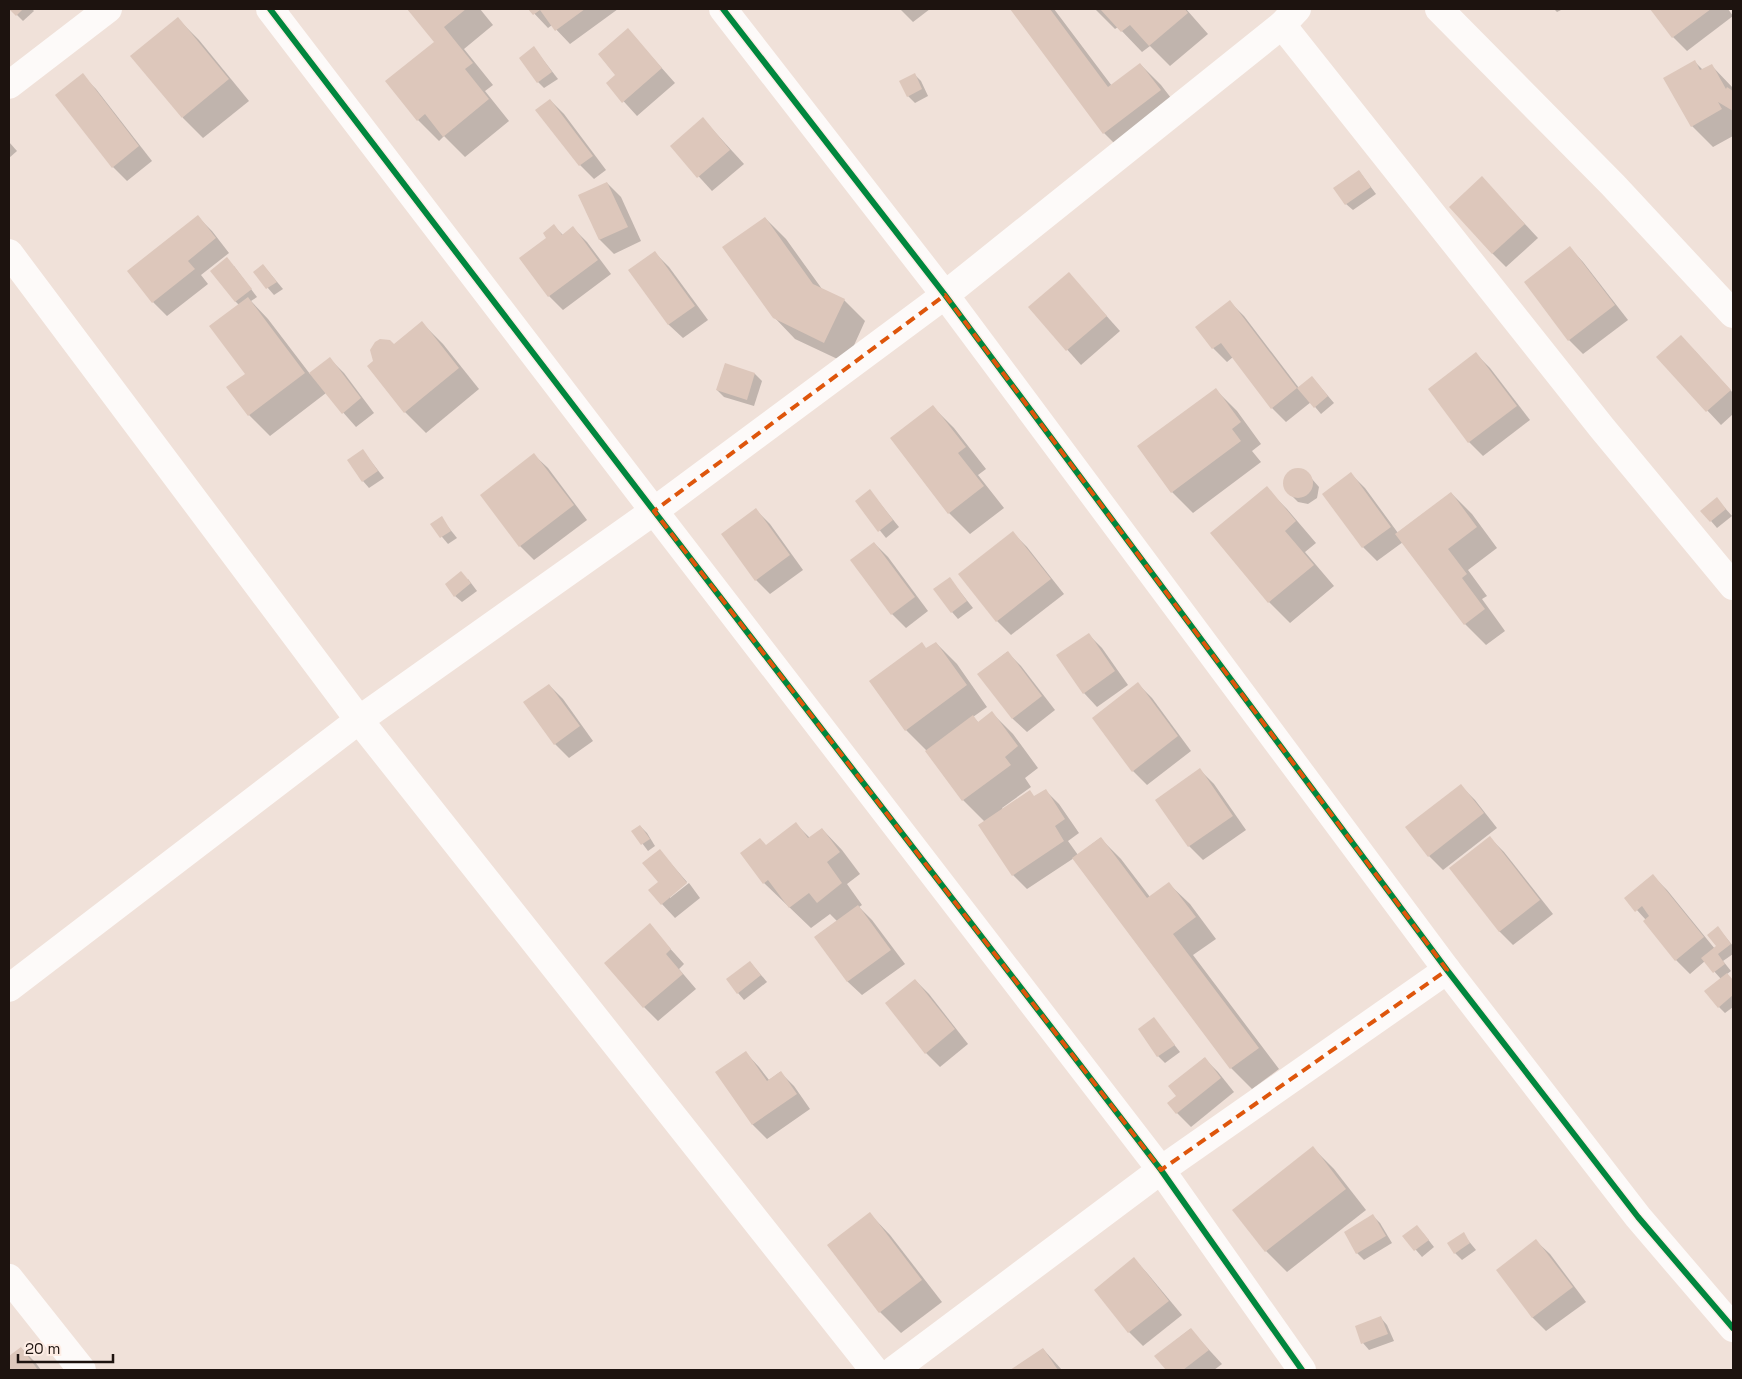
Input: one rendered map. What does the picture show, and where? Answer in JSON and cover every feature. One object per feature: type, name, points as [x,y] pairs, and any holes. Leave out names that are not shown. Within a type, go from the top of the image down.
[{"type":"street","points":[[9,85],[108,9]]},
{"type":"street","points":[[270,9],[1161,1170],[1302,1370]]},
{"type":"street","points":[[723,9],[945,295],[1447,970],[1638,1217],[1733,1328]]},
{"type":"street","points":[[1439,9],[1613,185],[1733,314]]},
{"type":"street","points":[[9,988],[359,720],[654,511],[945,295],[1290,17],[1602,428],[1733,586]]},
{"type":"street","points":[[9,253],[359,720],[874,1370]]},
{"type":"street","points":[[894,1370],[1161,1170],[1447,970]]},
{"type":"street","points":[[9,1278],[82,1370]]},
{"type":"highlighted area","points":[[945,295],[1447,970],[1161,1170],[654,511]]},
{"type":"building","points":[[9,9],[23,9],[16,16]]},
{"type":"building","points":[[407,9],[466,9],[444,27],[473,63],[465,69],[489,99],[443,137],[425,114],[417,121],[385,81],[434,42]]},
{"type":"building","points":[[528,9],[585,9],[555,31],[540,10],[533,15]]},
{"type":"building","points":[[1010,9],[1050,9],[1108,87],[1140,63],[1161,90],[1103,134]]},
{"type":"building","points":[[1100,9],[1185,9],[1188,13],[1149,46],[1130,25],[1121,32]]},
{"type":"building","points":[[1650,9],[1711,9],[1672,38]]},
{"type":"building","points":[[178,17],[229,79],[182,118],[130,56]]},
{"type":"building","points":[[628,28],[662,68],[622,103],[606,83],[615,75],[598,54]]},
{"type":"building","points":[[534,46],[552,72],[537,83],[519,58]]},
{"type":"building","points":[[1695,60],[1700,70],[1712,64],[1726,89],[1727,87],[1733,91],[1733,111],[1718,102],[1722,109],[1691,127],[1663,78]]},
{"type":"building","points":[[83,73],[139,146],[112,168],[55,95]]},
{"type":"building","points":[[915,73],[922,89],[907,97],[899,81]]},
{"type":"building","points":[[550,99],[593,156],[579,166],[535,110]]},
{"type":"building","points":[[703,117],[730,150],[697,178],[670,146]]},
{"type":"building","points":[[1359,170],[1371,187],[1345,205],[1333,188]]},
{"type":"building","points":[[1482,176],[1525,224],[1492,254],[1449,207]]},
{"type":"building","points":[[607,182],[628,227],[599,240],[578,195]]},
{"type":"building","points":[[198,215],[216,238],[188,261],[195,269],[152,303],[127,271]]},
{"type":"building","points":[[765,217],[813,284],[845,299],[824,343],[773,318],[722,247]]},
{"type":"building","points":[[554,224],[562,235],[573,226],[598,260],[548,297],[519,258],[546,238],[543,233]]},
{"type":"building","points":[[1570,246],[1615,305],[1568,341],[1524,282]]},
{"type":"building","points":[[655,251],[695,306],[668,325],[628,270]]},
{"type":"building","points":[[227,257],[252,289],[235,302],[210,271]]},
{"type":"building","points":[[263,264],[277,282],[266,289],[253,272]]},
{"type":"building","points":[[1069,272],[1107,316],[1066,351],[1028,307]]},
{"type":"building","points":[[248,297],[305,373],[248,416],[226,387],[245,374],[209,326]]},
{"type":"building","points":[[1230,300],[1297,388],[1271,409],[1221,343],[1212,349],[1195,327]]},
{"type":"building","points":[[422,321],[459,368],[404,413],[367,366],[373,361],[370,350],[375,342],[380,339],[390,340],[394,344]]},
{"type":"building","points":[[1681,335],[1731,390],[1706,412],[1656,357]]},
{"type":"building","points":[[1476,352],[1517,406],[1468,443],[1428,389]]},
{"type":"building","points":[[330,357],[361,398],[342,414],[309,373]]},
{"type":"building","points":[[725,363],[755,373],[747,400],[716,390]]},
{"type":"building","points":[[1312,376],[1328,396],[1314,408],[1297,388]]},
{"type":"building","points":[[1216,388],[1241,422],[1232,429],[1241,441],[1171,493],[1137,446]]},
{"type":"building","points":[[933,405],[966,447],[958,453],[984,486],[948,514],[890,438]]},
{"type":"building","points":[[363,449],[378,471],[362,482],[347,460]]},
{"type":"building","points":[[534,453],[574,505],[519,547],[480,495]]},
{"type":"building","points":[[1298,468],[1304,469],[1312,477],[1312,489],[1304,497],[1298,498],[1292,497],[1284,489],[1283,483],[1284,477],[1292,469]]},
{"type":"building","points":[[1351,472],[1391,527],[1362,548],[1322,494]]},
{"type":"building","points":[[1267,486],[1296,521],[1285,531],[1314,565],[1268,603],[1210,533]]},
{"type":"building","points":[[870,489],[893,520],[878,532],[855,501]]},
{"type":"building","points":[[1451,492],[1477,527],[1448,549],[1467,574],[1462,578],[1485,609],[1464,625],[1395,534]]},
{"type":"building","points":[[1717,497],[1726,509],[1710,522],[1700,511]]},
{"type":"building","points":[[756,508],[790,555],[755,581],[721,534]]},
{"type":"building","points":[[442,516],[451,531],[440,538],[430,524]]},
{"type":"building","points":[[1013,531],[1051,579],[996,622],[958,574]]},
{"type":"building","points":[[874,542],[915,597],[891,615],[850,560]]},
{"type":"building","points":[[461,571],[471,583],[454,597],[445,584]]},
{"type":"building","points":[[950,577],[967,601],[951,613],[933,589]]},
{"type":"building","points":[[1089,633],[1115,671],[1083,694],[1056,655]]},
{"type":"building","points":[[922,642],[926,648],[936,642],[967,685],[905,731],[869,681]]},
{"type":"building","points":[[1008,651],[1042,696],[1012,719],[977,674]]},
{"type":"building","points":[[1138,682],[1178,736],[1132,772],[1092,718]]},
{"type":"building","points":[[549,684],[580,726],[554,745],[523,702]]},
{"type":"building","points":[[992,711],[1018,746],[1005,757],[1011,765],[962,801],[925,751],[973,715],[978,722]]},
{"type":"building","points":[[1200,768],[1233,816],[1188,847],[1155,800]]},
{"type":"building","points":[[1461,784],[1484,813],[1428,857],[1405,827]]},
{"type":"building","points":[[1046,789],[1065,819],[1055,826],[1064,841],[1012,876],[978,825],[1030,790],[1034,796]]},
{"type":"building","points":[[796,822],[808,838],[822,828],[840,852],[827,862],[842,883],[817,903],[809,893],[789,908],[768,880],[763,884],[740,853],[760,838],[766,845]]},
{"type":"building","points":[[640,825],[650,839],[641,845],[631,831]]},
{"type":"building","points":[[1490,836],[1540,900],[1499,932],[1449,868]]},
{"type":"building","points":[[1101,837],[1147,898],[1169,882],[1196,917],[1173,934],[1259,1048],[1230,1069],[1072,858]]},
{"type":"building","points":[[660,849],[687,883],[661,905],[648,890],[658,882],[642,863]]},
{"type":"building","points":[[1653,874],[1704,937],[1675,961],[1643,921],[1649,916],[1642,906],[1635,912],[1624,898]]},
{"type":"building","points":[[858,905],[891,950],[847,982],[814,937]]},
{"type":"building","points":[[650,923],[671,949],[666,954],[683,974],[643,1008],[604,963]]},
{"type":"building","points":[[1718,926],[1731,944],[1718,954],[1725,964],[1713,973],[1701,958],[1716,946],[1707,935]]},
{"type":"building","points":[[750,961],[761,975],[737,994],[726,979]]},
{"type":"building","points":[[1727,973],[1733,980],[1733,995],[1718,1008],[1704,991]]},
{"type":"building","points":[[915,979],[955,1029],[925,1054],[885,1003]]},
{"type":"building","points":[[1154,1017],[1175,1045],[1157,1057],[1138,1029]]},
{"type":"building","points":[[746,1051],[767,1081],[781,1071],[797,1094],[752,1125],[715,1072]]},
{"type":"building","points":[[1205,1057],[1221,1078],[1176,1114],[1167,1103],[1176,1096],[1168,1086]]},
{"type":"building","points":[[1313,1146],[1346,1189],[1265,1252],[1232,1210]]},
{"type":"building","points":[[870,1212],[922,1280],[879,1313],[827,1245]]},
{"type":"building","points":[[1373,1214],[1386,1236],[1356,1254],[1344,1232]]},
{"type":"building","points":[[1417,1225],[1429,1240],[1414,1251],[1402,1236]]},
{"type":"building","points":[[1464,1232],[1470,1243],[1454,1254],[1447,1243]]},
{"type":"building","points":[[1536,1239],[1573,1287],[1532,1318],[1496,1270]]},
{"type":"building","points":[[1134,1257],[1169,1301],[1128,1333],[1094,1290]]},
{"type":"building","points":[[1381,1316],[1388,1334],[1361,1344],[1355,1326]]},
{"type":"building","points":[[1191,1328],[1209,1350],[1183,1370],[1166,1370],[1154,1356]]},
{"type":"building","points":[[21,1347],[38,1370],[9,1370],[9,1356]]},
{"type":"building","points":[[1043,1348],[1058,1370],[1010,1370]]},
{"type":"cycle path","points":[[270,9],[1161,1170],[1302,1370]]},
{"type":"cycle path","points":[[723,9],[945,295],[1447,970],[1638,1217],[1733,1328]]}]
